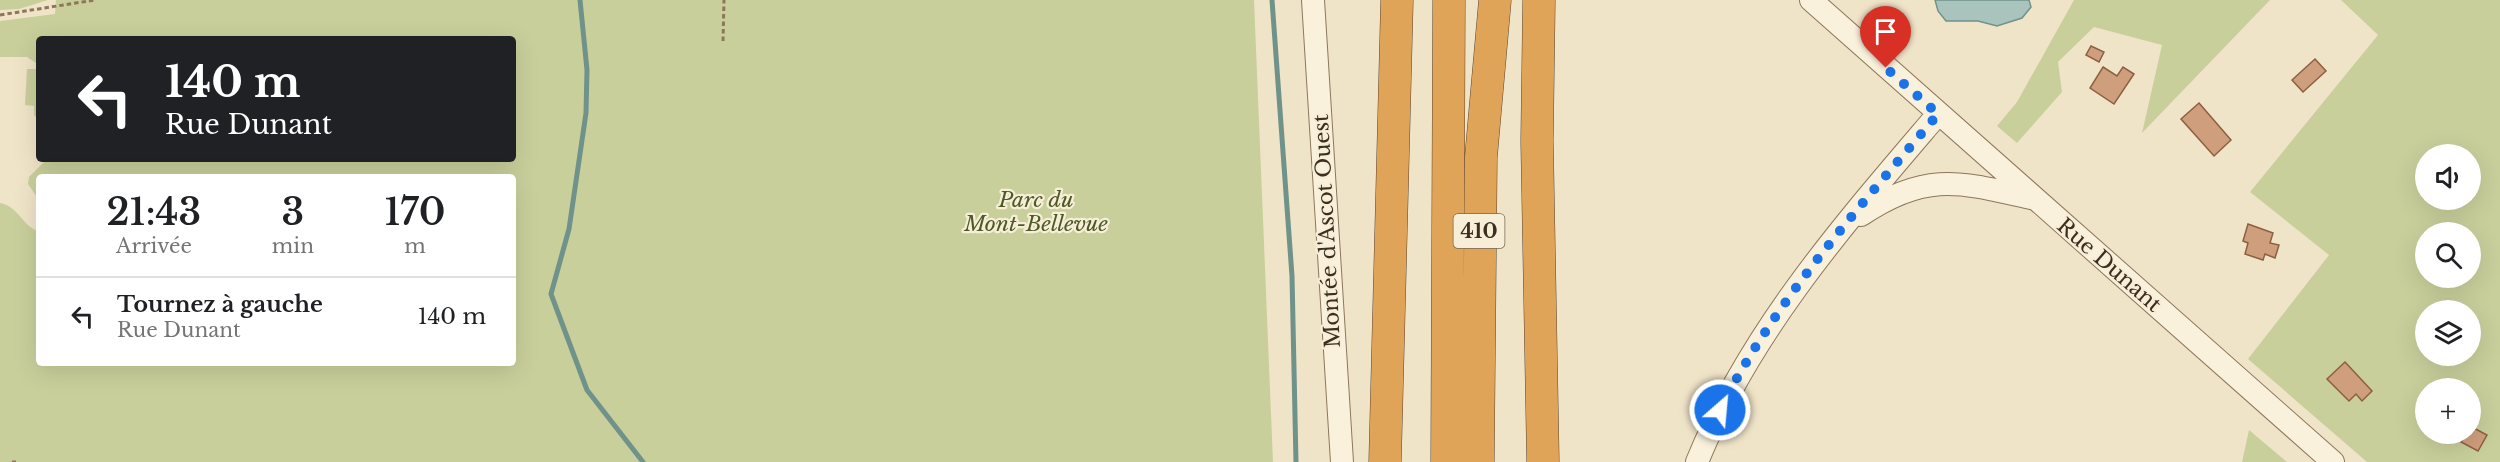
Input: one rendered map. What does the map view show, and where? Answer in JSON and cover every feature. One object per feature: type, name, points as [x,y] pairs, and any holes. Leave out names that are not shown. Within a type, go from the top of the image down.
[{"type":"highway","points":[[1385,462],[1397,0]]},
{"type":"highway","name":"410","points":[[1447,462],[1449,0]]},
{"type":"highway","name":"410","points":[[1478,462],[1480,180],[1495,0]]},
{"type":"highway","points":[[1539,0],[1537,108],[1543,462]]},
{"type":"street","name":"Montée d'Ascot Ouest","points":[[1313,0],[1342,462]]},
{"type":"street","name":"Rue Dunant","points":[[1810,0],[2333,462]]},
{"type":"street","name":"Rue Dunant","points":[[1821,0],[1886,68]]},
{"type":"street","points":[[1697,462],[1728,395],[1760,339],[1802,279],[1886,172],[1938,114]]},
{"type":"street","points":[[1843,228],[1890,196],[1931,184],[1964,184],[2033,199]]},
{"type":"path","points":[[0,15],[95,0]]},
{"type":"path","points":[[723,41],[724,0]]},
{"type":"green space","points":[[0,0],[48,0],[19,9],[0,10]]},
{"type":"green space","name":"Parc du Mont-Bellevue","points":[[56,0],[1254,0],[1273,462],[0,462],[0,203],[12,208],[29,226],[36,230],[36,366],[516,366],[516,174],[36,174],[36,196],[28,184],[29,177],[44,162],[516,162],[516,36],[36,36],[36,63],[27,57],[0,57],[0,21],[55,14]]},
{"type":"green space","points":[[2074,0],[2270,0],[2142,133],[2162,45],[2094,27],[2058,62],[2062,92],[2017,143],[1997,126],[2017,102]]},
{"type":"green space","points":[[2341,0],[2500,0],[2500,462],[2367,462],[2248,359],[2329,255],[2250,192],[2378,35]]},
{"type":"green space","points":[[27,69],[36,69],[36,117],[34,106],[25,105]]},
{"type":"green space","points":[[2249,430],[2287,462],[2242,462]]},
{"type":"water","points":[[1935,0],[2029,0],[2031,7],[2022,18],[1997,26],[1978,21],[1946,21],[1938,11]]},
{"type":"building","points":[[2091,46],[2104,52],[2099,62],[2086,55]]},
{"type":"building","points":[[2315,59],[2326,71],[2303,92],[2292,80]]},
{"type":"building","points":[[2103,67],[2117,76],[2123,67],[2134,74],[2114,104],[2090,88]]},
{"type":"building","points":[[2199,103],[2231,140],[2214,156],[2181,119]]},
{"type":"building","points":[[2248,224],[2273,233],[2270,243],[2279,245],[2275,258],[2265,254],[2263,260],[2245,254],[2248,243],[2243,241]]},
{"type":"building","points":[[2345,362],[2372,391],[2362,401],[2356,394],[2349,401],[2327,379]]},
{"type":"building","points":[[2481,432],[2487,435],[2478,451],[2465,444],[2481,444]]},
{"type":"waterway","points":[[580,0],[587,70],[586,113],[569,229],[551,294],[587,390],[643,462]]},
{"type":"waterway","points":[[1272,0],[1292,276],[1296,462]]},
{"type":"route","points":[[1720,410],[1760,339],[1813,264],[1886,172],[1938,114],[1886,68]]}]
